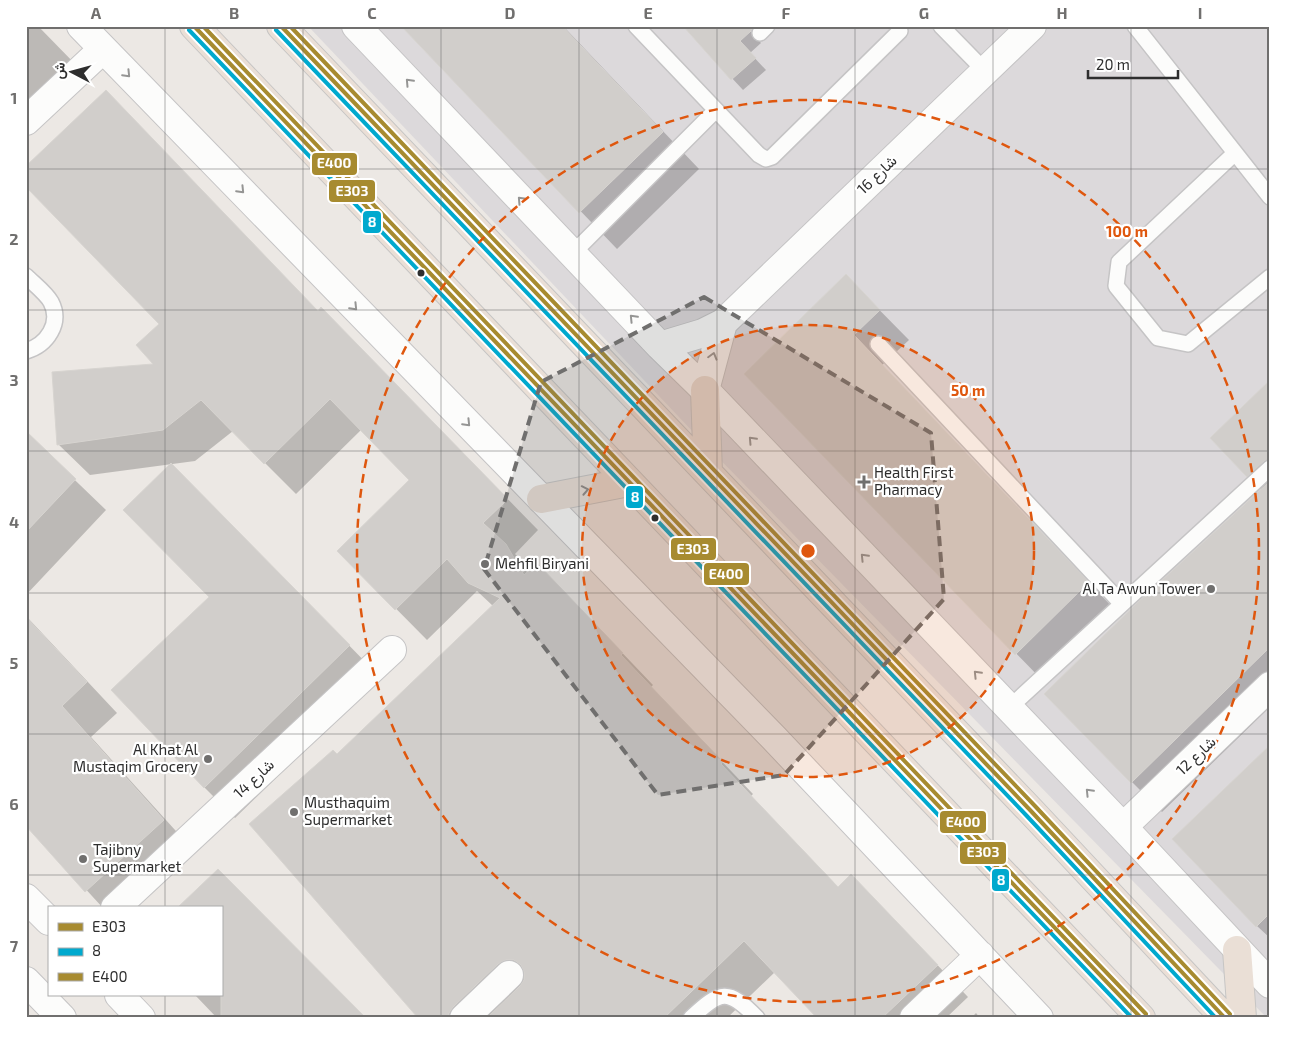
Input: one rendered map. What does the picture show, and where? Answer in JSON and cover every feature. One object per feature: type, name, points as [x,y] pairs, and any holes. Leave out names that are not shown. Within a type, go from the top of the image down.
[{"type":"highway","points":[[194,26],[1142,1018]]},
{"type":"highway","points":[[281,26],[1016,795],[1225,1018]]},
{"type":"highway","points":[[705,390],[708,473]]},
{"type":"highway","points":[[541,499],[629,482]]},
{"type":"highway","points":[[1237,950],[1242,1018]]},
{"type":"street","points":[[81,26],[773,737],[1040,1018]]},
{"type":"street","points":[[356,26],[660,346],[705,390],[1123,827],[1270,984]]},
{"type":"street","name":"شارع 16","points":[[660,346],[703,333],[723,323],[1032,26]]},
{"type":"street","points":[[26,121],[103,49]]},
{"type":"street","points":[[705,390],[723,323]]},
{"type":"street","name":"شارع 14","points":[[117,906],[392,650]]},
{"type":"street","name":"شارع 12","points":[[1123,827],[1270,686]]},
{"type":"street","points":[[27,900],[48,920]]},
{"type":"street","points":[[914,1018],[980,955]]},
{"type":"street","points":[[464,1018],[509,976]]},
{"type":"street","points":[[26,981],[62,1018]]},
{"type":"street","points":[[121,996],[141,1018]]},
{"type":"lane","points":[[636,26],[762,158],[769,158],[900,31]]},
{"type":"lane","points":[[941,26],[985,71]]},
{"type":"lane","points":[[1134,26],[1270,197]]},
{"type":"lane","points":[[572,254],[716,110]]},
{"type":"lane","points":[[1235,152],[1119,262],[1116,286],[1158,338],[1188,344],[1270,278]]},
{"type":"lane","points":[[26,276],[50,301],[54,312],[54,323],[50,334],[43,342],[34,349],[26,351]]},
{"type":"lane","points":[[878,344],[1122,604]]},
{"type":"lane","points":[[1009,708],[1270,468]]},
{"type":"lane","points":[[691,1018],[714,998],[723,996],[733,997],[741,1002],[757,1018]]},
{"type":"highlighted area","points":[[704,297],[931,433],[944,599],[784,775],[658,795],[484,569],[541,382]]},
{"type":"shaded area","points":[[308,26],[1270,26],[1270,1018],[1267,1018],[696,435]]},
{"type":"building","points":[[401,26],[562,26],[663,132],[579,213]]},
{"type":"building","points":[[683,26],[753,26],[751,31],[740,41],[756,58],[731,80]]},
{"type":"building","points":[[106,90],[318,311],[321,307],[508,499],[483,523],[506,544],[524,575],[537,563],[723,762],[721,764],[838,887],[851,874],[938,965],[882,1018],[817,1018],[744,941],[664,1018],[487,1018],[524,980],[524,972],[521,965],[514,960],[506,960],[498,964],[453,1007],[449,1013],[449,1018],[418,1018],[249,824],[333,750],[337,754],[500,598],[468,583],[447,559],[395,610],[337,551],[409,480],[330,399],[264,464],[201,400],[163,430],[57,445],[52,372],[153,364],[136,345],[159,324],[26,187],[26,166]]},
{"type":"building","points":[[846,274],[880,310],[854,335],[1089,582],[1015,655],[744,374]]},
{"type":"building","points":[[1270,380],[1270,459],[1264,461],[1247,477],[1210,438]]},
{"type":"building","points":[[26,431],[76,479],[26,532]]},
{"type":"building","points":[[171,463],[350,645],[204,788],[111,690],[209,597],[123,510]]},
{"type":"building","name":"Al Ta Awun Tower","points":[[1270,481],[1270,647],[1131,783],[1044,694],[1138,602]]},
{"type":"building","points":[[26,617],[87,682],[62,706],[164,820],[85,892],[26,826]]},
{"type":"building","points":[[1270,745],[1270,913],[1256,927],[1172,839]]},
{"type":"building","points":[[218,869],[366,1018],[221,1018],[222,906],[179,906]]},
{"type":"transit line","name":"E303","points":[[194,26],[1141,1018]]},
{"type":"transit line","name":"E400","points":[[203,26],[1146,1014]]},
{"type":"transit line","name":"E303","points":[[281,26],[1030,810],[1225,1018]]},
{"type":"transit line","name":"E400","points":[[290,26],[1035,806],[1230,1014]]},
{"type":"transit line","name":"8","points":[[189,30],[1132,1018]]},
{"type":"transit line","name":"8","points":[[276,30],[1025,814],[1216,1018]]},
{"type":"place","name":"Health First Pharmacy","points":[[864,482]]},
{"type":"place","name":"Mehfil Biryani","points":[[485,564]]},
{"type":"place","name":"Al Ta Awun Tower","points":[[1211,589]]},
{"type":"place","name":"Al Khat Al Mustaqim Grocery","points":[[208,759]]},
{"type":"place","name":"Musthaquim Supermarket","points":[[294,812]]},
{"type":"place","name":"Tajibny Supermarket","points":[[83,859]]}]
